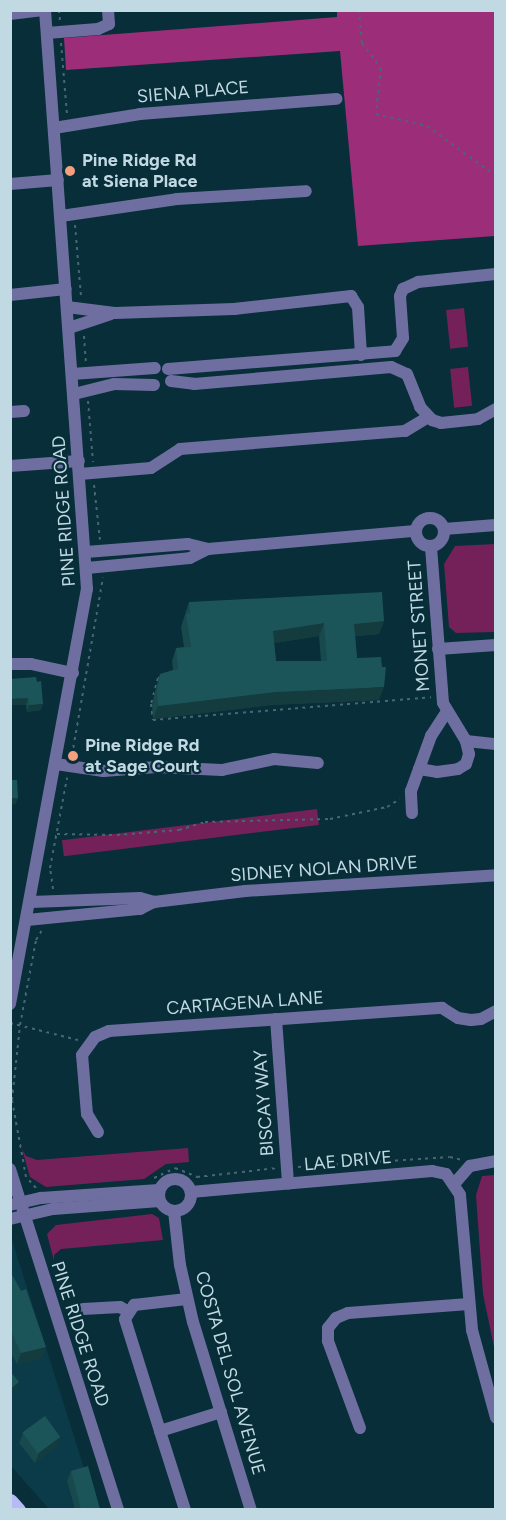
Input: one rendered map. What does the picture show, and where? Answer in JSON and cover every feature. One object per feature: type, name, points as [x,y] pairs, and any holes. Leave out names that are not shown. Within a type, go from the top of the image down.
[{"type":"main road","points":[[10,1501],[18,1509]]},
{"type":"street","points":[[10,14],[43,10]]},
{"type":"street","name":"PINE RIDGE ROAD","points":[[10,1004],[87,597],[86,552],[68,307],[47,33],[43,10]]},
{"type":"street","points":[[47,33],[99,29],[109,24],[108,10]]},
{"type":"street","name":"SIENA PLACE","points":[[54,128],[140,114],[336,99]]},
{"type":"street","points":[[10,184],[58,180]]},
{"type":"street","points":[[61,216],[177,200],[306,191]]},
{"type":"street","points":[[72,374],[165,373],[388,352],[400,346],[400,296],[409,285],[495,274]]},
{"type":"street","points":[[10,295],[66,289]]},
{"type":"street","points":[[68,307],[115,313],[234,309],[351,296],[358,307],[361,355]]},
{"type":"street","points":[[69,328],[115,313]]},
{"type":"street","points":[[165,373],[194,384],[391,367],[407,374],[428,417],[441,423],[469,420],[495,409]]},
{"type":"street","points":[[74,394],[114,384],[165,387],[165,373]]},
{"type":"street","points":[[10,412],[24,411]]},
{"type":"street","points":[[80,474],[151,468],[180,449],[405,431],[428,417]]},
{"type":"street","points":[[10,466],[79,461]]},
{"type":"street","points":[[444,529],[442,541],[431,547],[418,541],[416,531],[419,523],[431,518],[444,529],[495,525]]},
{"type":"street","points":[[86,552],[188,544],[207,549],[416,531]]},
{"type":"street","name":"MONET STREET","points":[[431,547],[444,704]]},
{"type":"street","points":[[87,568],[190,558],[207,549]]},
{"type":"street","points":[[438,649],[495,645]]},
{"type":"street","points":[[10,664],[31,663],[73,673]]},
{"type":"street","points":[[419,769],[437,772],[458,769],[466,764],[469,754],[466,741],[444,704]]},
{"type":"street","points":[[412,813],[412,799],[419,769],[444,704]]},
{"type":"street","points":[[466,741],[495,744]]},
{"type":"street","points":[[56,764],[103,771],[157,767],[222,770],[274,759],[318,764]]},
{"type":"street","name":"SIDNEY NOLAN DRIVE","points":[[27,920],[140,909],[154,902],[245,891],[495,874]]},
{"type":"street","name":"SIDNEY NOLAN DRIVE","points":[[31,902],[140,898],[154,902]]},
{"type":"street","name":"CARTAGENA LANE","points":[[87,1046],[95,1037],[109,1031],[442,1008],[458,1018],[471,1020],[495,1011]]},
{"type":"street","name":"BISCAY WAY","points":[[276,1019],[288,1184]]},
{"type":"street","points":[[87,1046],[82,1055],[87,1114],[98,1132]]},
{"type":"street","points":[[495,1161],[468,1167],[454,1183],[460,1195],[469,1304],[495,1418]]},
{"type":"street","name":"PINE RIDGE ROAD","points":[[10,1169],[15,1203],[24,1216],[118,1509]]},
{"type":"street","name":"LAE DRIVE","points":[[191,1192],[432,1172],[446,1174],[454,1183]]},
{"type":"street","points":[[15,1203],[160,1196],[174,1211],[187,1205],[191,1192],[186,1182],[176,1178],[166,1181],[160,1196]]},
{"type":"street","points":[[10,1219],[53,1209],[160,1196]]},
{"type":"street","name":"COSTA DEL SOL AVENUE","points":[[174,1211],[187,1299],[251,1509]]},
{"type":"street","points":[[185,1509],[125,1318],[127,1311],[134,1305],[187,1299]]},
{"type":"street","points":[[360,1428],[328,1341],[328,1328],[336,1318],[348,1313],[469,1304]]},
{"type":"street","points":[[83,1309],[120,1307],[127,1311]]},
{"type":"street","points":[[160,1431],[221,1412]]},
{"type":"path","points":[[59,10],[67,126]]},
{"type":"path","points":[[358,10],[363,43],[381,68],[376,114],[427,126],[495,176]]},
{"type":"path","points":[[74,214],[82,306]]},
{"type":"path","points":[[83,326],[86,367]]},
{"type":"path","points":[[58,892],[49,878],[102,597],[103,572]]},
{"type":"path","points":[[164,677],[158,678],[153,720],[444,704]]},
{"type":"path","points":[[56,834],[117,835],[179,830],[205,822],[330,819],[412,799]]},
{"type":"path","points":[[45,927],[36,940],[20,1026],[13,1113],[26,1176],[33,1187],[45,1189]]},
{"type":"path","points":[[10,1023],[83,1041],[87,1046]]},
{"type":"path","points":[[148,1182],[170,1169],[203,1177],[287,1167],[450,1157],[460,1158],[468,1167]]},
{"type":"shaded area","points":[[337,11],[495,11],[495,236],[358,246],[340,51],[66,70],[64,38],[337,17]]},
{"type":"shaded area","points":[[464,308],[468,347],[450,349],[446,310]]},
{"type":"shaded area","points":[[468,367],[472,406],[454,408],[450,369]]},
{"type":"shaded area","points":[[495,544],[495,632],[456,633],[449,627],[444,564],[455,546]]},
{"type":"shaded area","points":[[317,809],[319,825],[64,856],[62,840]]},
{"type":"shaded area","points":[[188,1148],[189,1162],[166,1164],[144,1179],[46,1187],[30,1177],[22,1149],[26,1156],[37,1160]]},
{"type":"shaded area","points":[[496,1175],[495,1352],[483,1294],[476,1195],[482,1176]]},
{"type":"shaded area","points":[[152,1214],[159,1218],[163,1240],[61,1249],[54,1255],[54,1261],[47,1234],[56,1225]]},
{"type":"shaded area","points":[[10,1237],[97,1509],[49,1509],[11,1466]]},
{"type":"building","points":[[382,592],[384,621],[354,624],[357,658],[381,657],[382,667],[386,667],[384,687],[275,692],[158,706],[157,692],[160,674],[178,669],[176,648],[191,647],[186,614],[190,613],[189,602]],"holes":[[[324,623],[327,661],[276,661],[273,631]]]},
{"type":"building","points":[[36,677],[37,682],[41,681],[43,704],[29,705],[28,698],[10,699],[10,679]]},
{"type":"building","points":[[10,772],[12,780],[17,780],[18,798],[10,798]]},
{"type":"building","points":[[10,1271],[21,1291],[26,1289],[46,1347],[21,1353],[10,1329]]},
{"type":"building","points":[[10,1371],[19,1382],[10,1389]]},
{"type":"building","points":[[45,1416],[60,1437],[38,1453],[22,1432]]},
{"type":"building","points":[[88,1466],[100,1509],[81,1509],[71,1471]]},
{"type":"place","name":"Pine Ridge Rd at Siena Place","points":[[70,171]]},
{"type":"place","name":"Pine Ridge Rd at Sage Court","points":[[73,756]]}]
